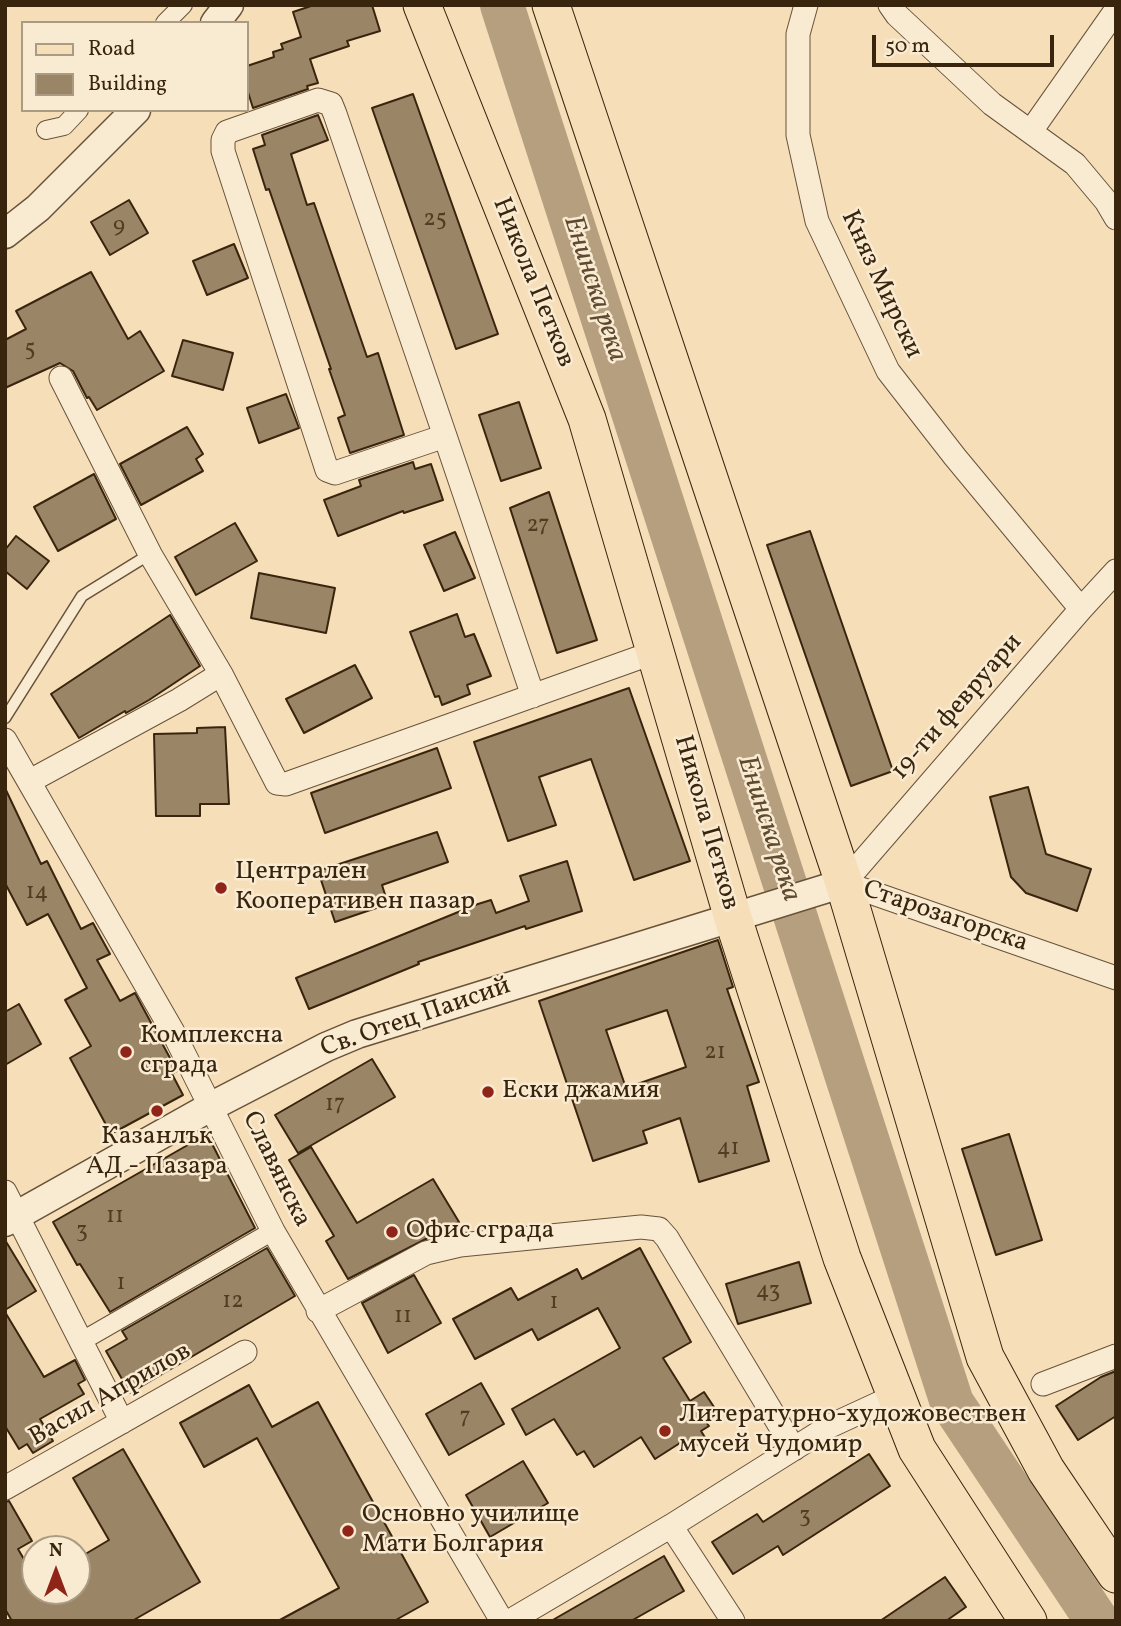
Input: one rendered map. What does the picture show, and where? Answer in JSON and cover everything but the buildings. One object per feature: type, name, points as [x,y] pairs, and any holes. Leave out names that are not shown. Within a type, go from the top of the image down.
[{"type":"main road","name":"Никола Петков","points":[[422,5],[587,419],[655,652],[742,915],[842,1258],[917,1449],[1028,1621]]},
{"type":"main road","points":[[551,5],[985,1357],[1046,1470],[1116,1574]]},
{"type":"street","points":[[167,21],[183,5]]},
{"type":"street","points":[[217,21],[229,5]]},
{"type":"street","name":"Княз Мирски","points":[[806,5],[798,34],[798,135],[817,220],[888,371],[955,457],[1081,609]]},
{"type":"street","points":[[890,5],[897,15],[992,104],[1075,164],[1106,201],[1116,218]]},
{"type":"street","points":[[1031,131],[1116,10]]},
{"type":"street","points":[[445,436],[335,473],[327,470],[223,151],[223,140],[227,132],[318,100],[331,104],[445,436],[533,696]]},
{"type":"street","points":[[57,122],[75,112]]},
{"type":"street","points":[[5,234],[38,208],[134,112]]},
{"type":"street","points":[[61,378],[150,554],[221,674],[277,783],[286,784],[655,652]]},
{"type":"street","name":"19-ти февруари","points":[[833,886],[1116,571]]},
{"type":"street","points":[[30,781],[167,707],[221,674]]},
{"type":"street","name":"Славянска","points":[[5,740],[173,1032],[273,1231],[318,1311],[502,1621]]},
{"type":"street","points":[[742,915],[833,886]]},
{"type":"street","name":"Старозагорска","points":[[833,886],[1116,978]]},
{"type":"street","name":"Св. Отец Паисий","points":[[9,1210],[326,1047],[358,1034],[742,915]]},
{"type":"street","points":[[9,1210],[82,1341],[122,1422]]},
{"type":"street","points":[[318,1311],[426,1253],[485,1242],[641,1227],[659,1229],[667,1238],[794,1449]]},
{"type":"street","points":[[82,1341],[273,1231]]},
{"type":"street","name":"Васил Априлов","points":[[5,1488],[245,1352]]},
{"type":"street","points":[[1043,1384],[1116,1356]]},
{"type":"street","points":[[510,1621],[671,1526],[830,1426],[895,1396]]},
{"type":"street","points":[[671,1526],[733,1621]]},
{"type":"lane","points":[[5,718],[82,596],[150,554]]},
{"type":"waterway","name":"Енинска река","points":[[502,5],[952,1403],[1097,1621]]},
{"type":"place","name":"Централен Кооперативен пазар","points":[[221,888]]},
{"type":"place","name":"Комплексна сграда","points":[[126,1052]]},
{"type":"place","name":"Ески джамия","points":[[488,1092]]},
{"type":"place","name":"Казанлък АД - Пазара","points":[[157,1111]]},
{"type":"place","name":"Офис сграда","points":[[392,1232]]},
{"type":"place","name":"Литературно-художовествен мусей Чудомир","points":[[665,1431]]},
{"type":"place","name":"Основно училище Мати Болгария","points":[[348,1531]]}]
